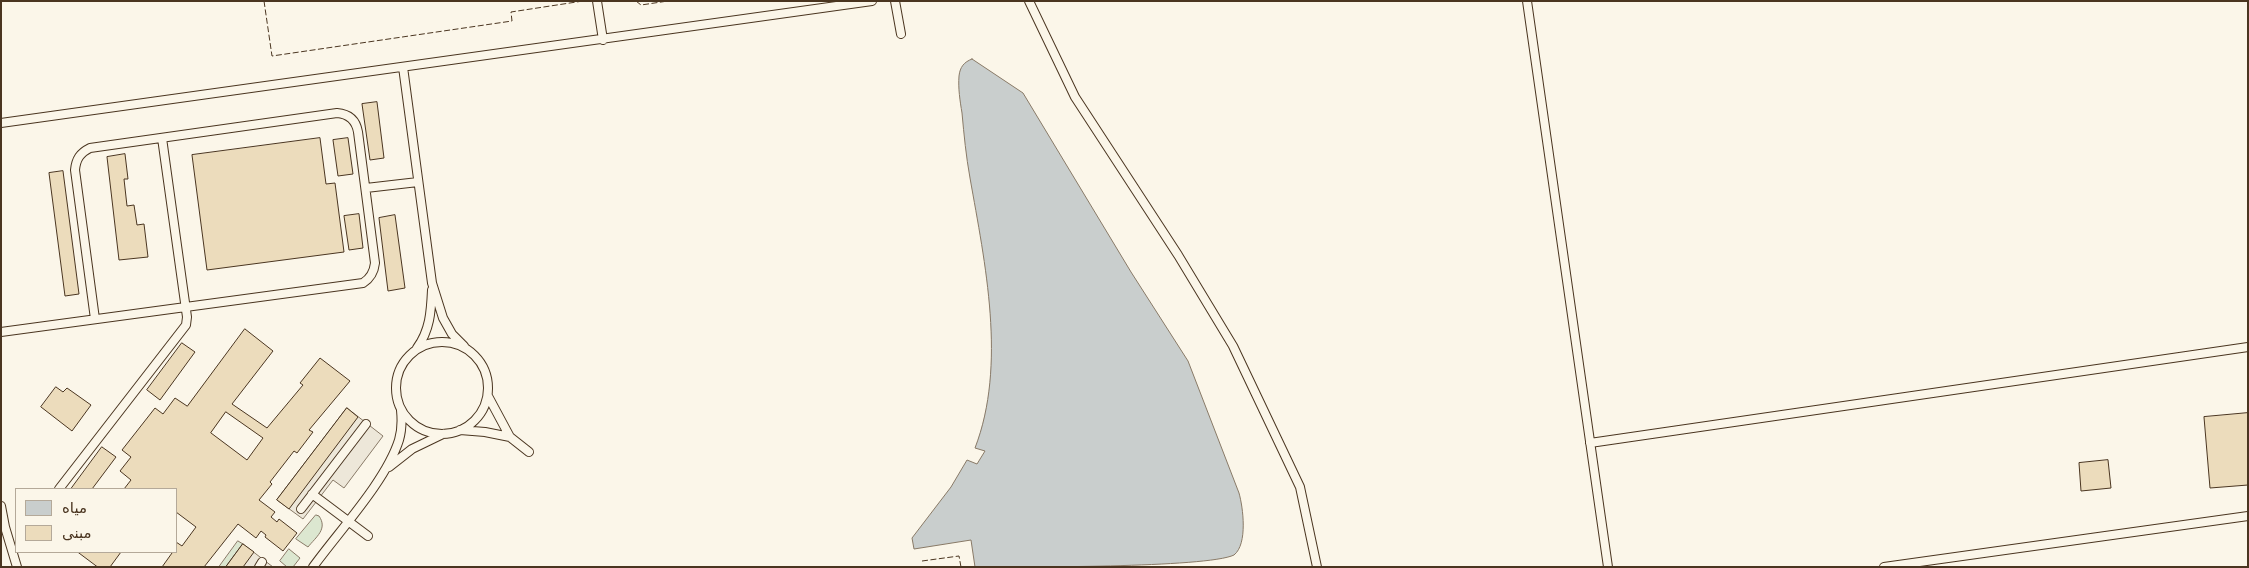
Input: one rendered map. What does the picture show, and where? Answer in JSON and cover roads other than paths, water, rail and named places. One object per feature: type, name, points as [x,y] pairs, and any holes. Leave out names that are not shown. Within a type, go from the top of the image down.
[{"type":"lane","points":[[597,1],[603,40]]},
{"type":"lane","points":[[1,123],[872,1]]},
{"type":"lane","points":[[895,1],[901,34]]},
{"type":"lane","points":[[1029,1],[1074,97],[1178,255],[1233,346],[1300,487],[1317,567]]},
{"type":"lane","points":[[1527,1],[1608,567]]},
{"type":"lane","points":[[387,468],[412,449],[444,434],[468,426],[481,413],[488,396],[488,384],[484,368],[473,353],[452,334],[443,318],[432,283],[403,68]]},
{"type":"lane","points":[[1,332],[363,283],[373,274],[375,263],[357,126],[354,120],[343,114],[90,148],[78,159],[75,170],[95,319]]},
{"type":"lane","points":[[60,488],[184,330],[187,317],[186,307],[162,138]]},
{"type":"lane","points":[[366,188],[418,182]]},
{"type":"lane","points":[[312,567],[387,468],[399,440],[402,426],[401,408],[398,398],[398,377],[404,362],[425,338],[429,326],[432,283]]},
{"type":"lane","points":[[415,351],[424,345],[444,341],[464,346]]},
{"type":"lane","points":[[1590,443],[2248,347]]},
{"type":"lane","points":[[488,396],[510,438]]},
{"type":"lane","points":[[401,408],[411,422],[418,427],[444,434]]},
{"type":"lane","points":[[301,509],[366,424]]},
{"type":"lane","points":[[460,430],[485,432],[510,438],[529,452]]},
{"type":"lane","points":[[312,494],[368,536]]},
{"type":"lane","points":[[1,506],[15,552]]},
{"type":"lane","points":[[1884,567],[2248,516]]},
{"type":"lane","points":[[15,553],[18,567]]},
{"type":"water","points":[[972,59],[1023,93],[1131,272],[1188,361],[1241,499],[1243,534],[1238,550],[1234,555],[1217,559],[1152,565],[975,567],[971,540],[914,549],[912,538],[951,487],[967,460],[977,464],[985,451],[975,448],[985,416],[990,383],[990,314],[987,279],[967,162],[959,94],[961,67]]}]
